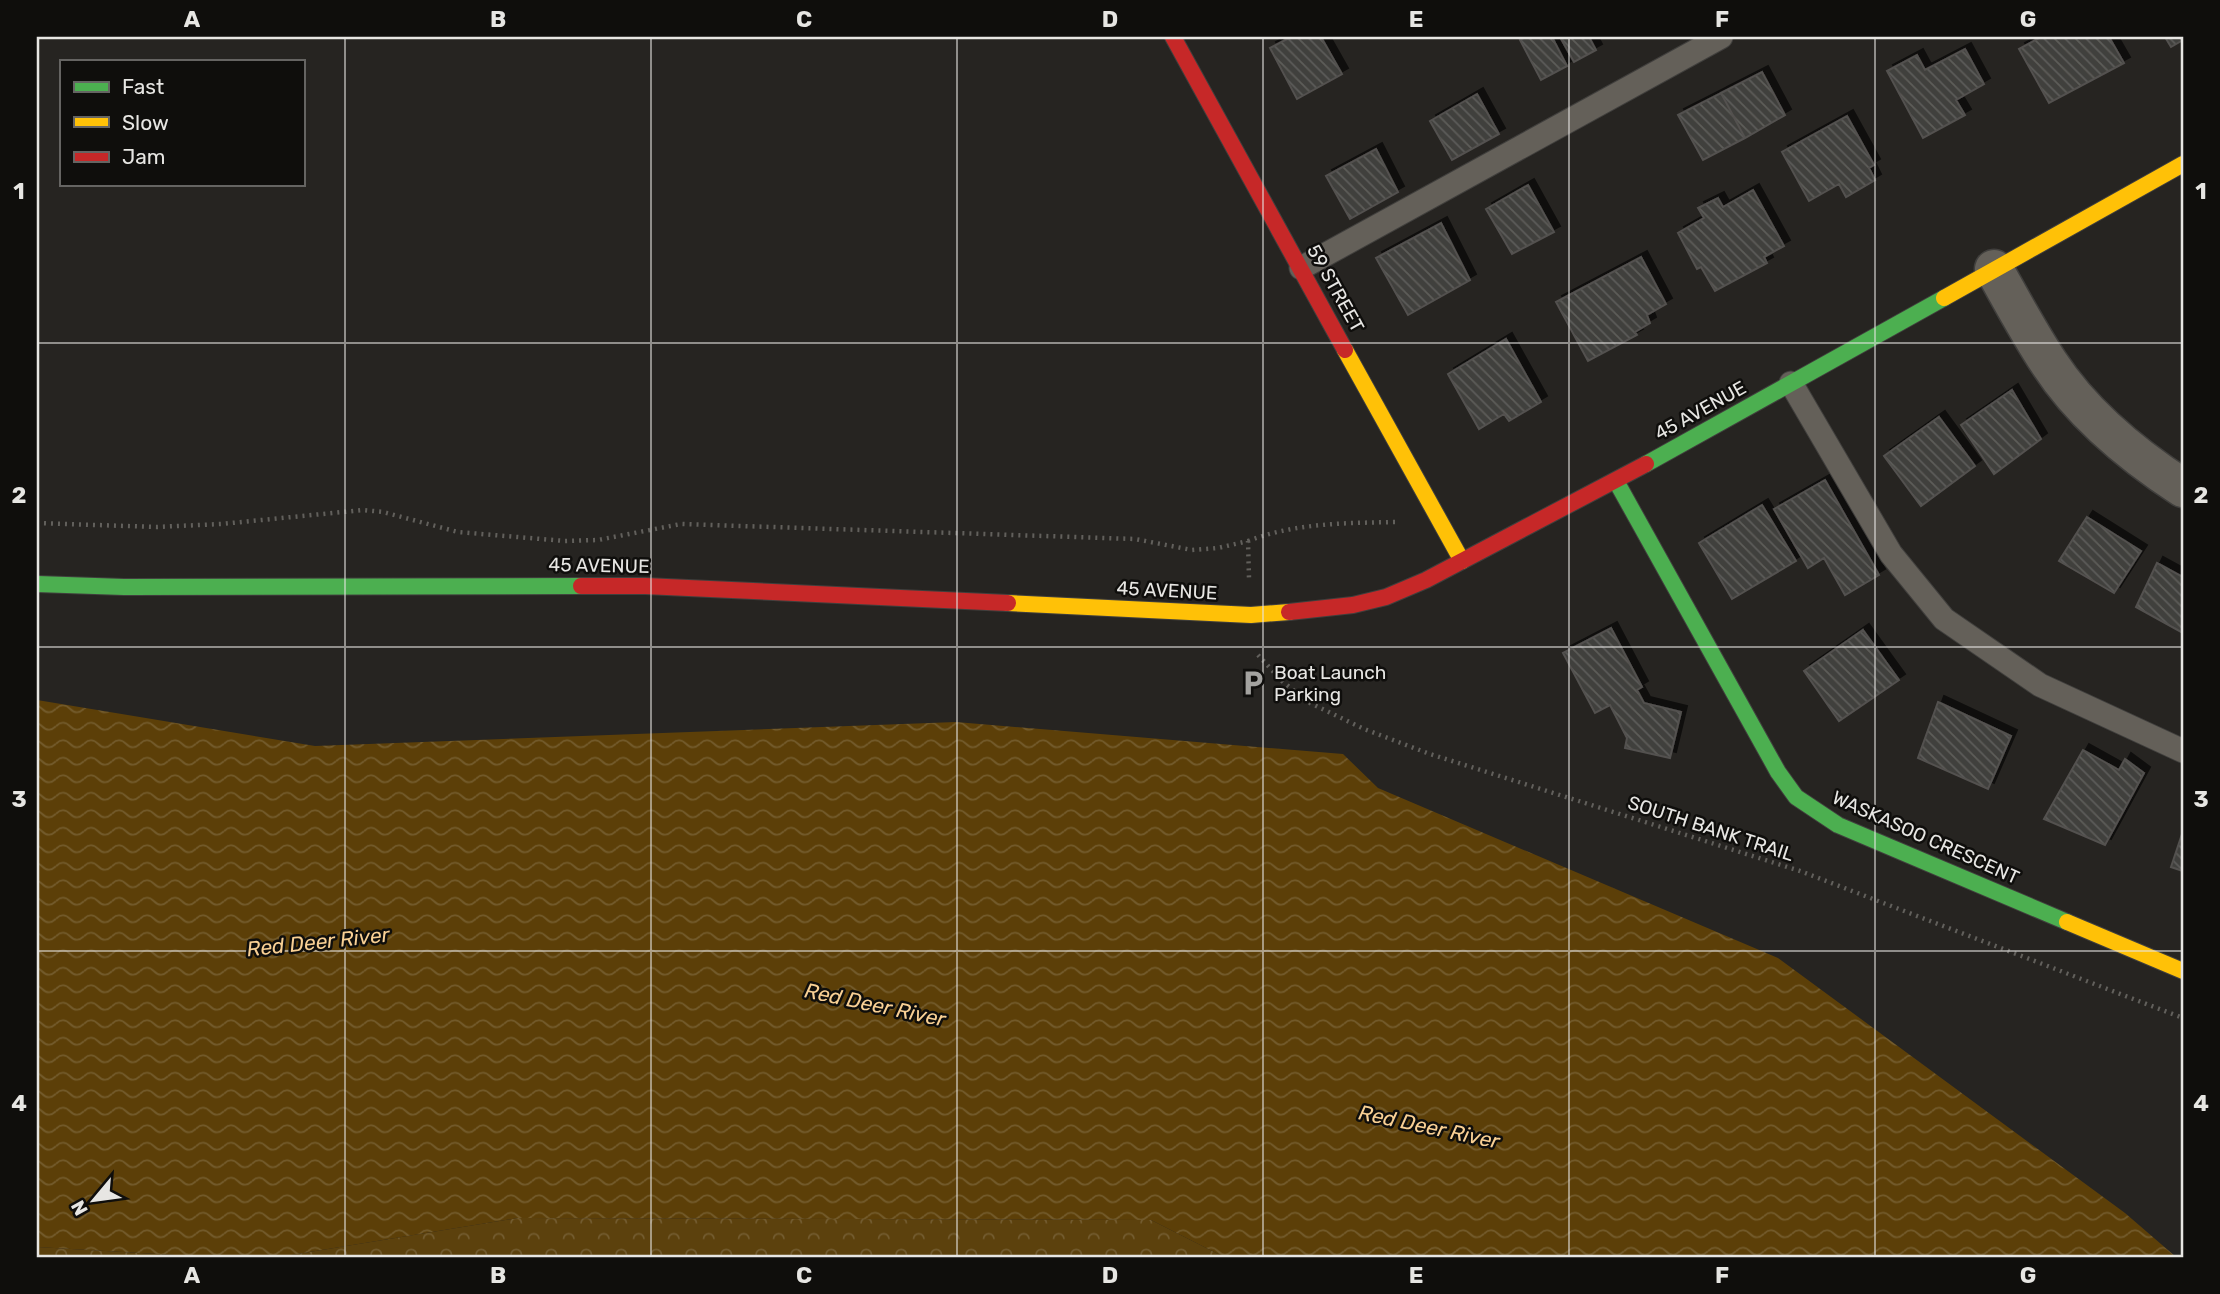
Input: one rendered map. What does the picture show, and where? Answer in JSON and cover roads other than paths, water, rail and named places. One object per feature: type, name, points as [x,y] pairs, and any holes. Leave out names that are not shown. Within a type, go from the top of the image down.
[{"type":"street","name":"59 STREET","points":[[1173,37],[1462,561]]},
{"type":"street","name":"45 AVENUE","points":[[37,583],[124,587],[632,586],[1251,615],[1353,606],[1386,597],[1426,580],[1616,481],[2183,164]]},
{"type":"street","points":[[1994,269],[2049,365],[2078,401],[2106,431],[2153,469],[2183,488]]},
{"type":"street","name":"WASKASOO CRESCENT","points":[[1616,481],[1778,772],[1796,797],[1838,825],[2183,971]]},
{"type":"lane","points":[[1301,268],[1721,37]]},
{"type":"lane","points":[[1791,383],[1891,554],[1944,619],[2040,685],[2183,751]]},
{"type":"water","name":"Red Deer River","points":[[37,700],[315,746],[956,722],[1343,754],[1378,788],[1778,958],[2125,1213],[2176,1257],[1224,1257],[1151,1220],[518,1218],[279,1257],[209,1257],[37,1247]]},
{"type":"place","name":"Boat Launch Parking","points":[[1253,683]]}]
